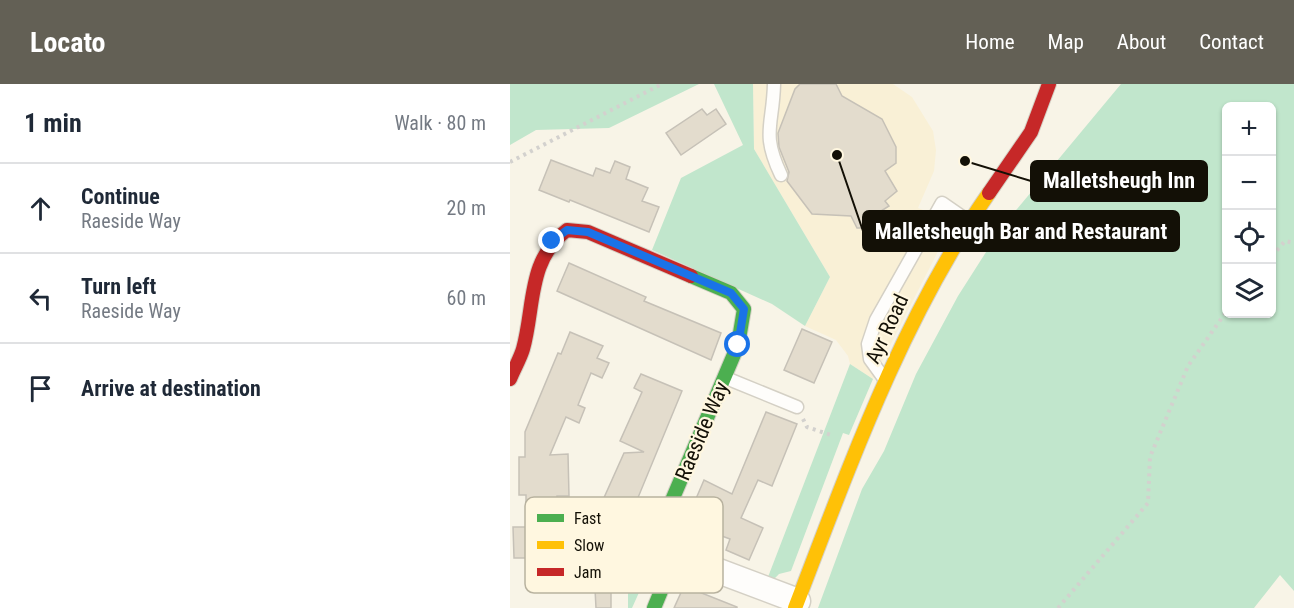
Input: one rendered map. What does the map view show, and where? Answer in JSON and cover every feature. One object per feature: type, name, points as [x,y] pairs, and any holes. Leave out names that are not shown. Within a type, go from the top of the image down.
[{"type":"street","name":"Ayr Road","points":[[796,605],[857,445],[925,296],[969,222],[1031,132],[1049,84]]},
{"type":"street","name":"Raeside Way","points":[[510,380],[523,349],[532,286],[552,241],[567,230],[588,232],[731,293],[744,309],[738,345],[673,497]]},
{"type":"street","points":[[723,575],[796,605]]},
{"type":"street","points":[[654,608],[660,593]]},
{"type":"lane","points":[[774,84],[768,140],[770,153],[781,175]]},
{"type":"lane","points":[[886,380],[870,359],[868,344],[876,320],[942,203],[969,222]]},
{"type":"lane","points":[[724,378],[797,407]]},
{"type":"path","points":[[510,162],[663,84]]},
{"type":"path","points":[[1276,251],[1285,241],[1294,243]]},
{"type":"path","points":[[1058,608],[1148,503],[1150,457],[1188,366],[1223,318]]},
{"type":"path","points":[[797,407],[807,427],[857,445]]},
{"type":"shaded area","points":[[753,84],[893,84],[912,97],[933,131],[936,150],[934,171],[918,208],[950,221],[957,214],[873,379],[850,364],[848,356],[836,340],[805,326],[830,277],[754,149]]},
{"type":"green space","points":[[510,84],[699,84],[609,128],[536,130],[510,145]]},
{"type":"green space","points":[[714,84],[753,84],[754,149],[830,277],[805,326],[772,304],[652,250],[681,178],[743,145]]},
{"type":"green space","points":[[1121,84],[1294,84],[1294,591],[1280,575],[1254,608],[818,608],[862,489],[884,451],[916,374],[958,296],[1002,227]]},
{"type":"green space","points":[[850,364],[873,379],[849,435],[843,433],[791,571],[779,574],[774,579],[768,577]]},
{"type":"green space","points":[[628,593],[639,593],[632,608],[628,608]]},
{"type":"building","points":[[800,84],[836,84],[842,96],[882,119],[896,147],[896,163],[885,171],[897,191],[885,201],[889,206],[881,211],[874,228],[857,228],[851,216],[812,214],[787,181],[789,172],[779,147],[778,133],[795,89]]},
{"type":"building","points":[[702,109],[707,115],[716,109],[726,124],[681,155],[666,133]]},
{"type":"building","points":[[551,160],[593,176],[596,168],[610,173],[615,161],[630,167],[626,179],[648,188],[642,201],[659,207],[649,232],[539,190]]},
{"type":"building","points":[[569,263],[646,297],[644,301],[721,333],[711,360],[557,291]]},
{"type":"building","points":[[802,329],[832,342],[814,383],[784,370]]},
{"type":"building","points":[[570,332],[603,346],[597,358],[609,363],[602,378],[591,373],[578,405],[585,408],[579,423],[566,417],[550,455],[568,454],[569,496],[526,497],[526,495],[519,495],[519,457],[525,457],[525,432],[558,353],[561,354]]},
{"type":"building","points":[[641,374],[682,391],[638,497],[604,497],[624,453],[644,452],[620,441],[642,392],[634,388]]},
{"type":"building","points":[[766,412],[797,424],[772,486],[758,480],[741,518],[763,528],[749,560],[726,550],[730,539],[723,536],[723,497],[697,497],[704,480],[732,494]]},
{"type":"building","points":[[513,527],[525,527],[525,558],[514,558]]},
{"type":"building","points":[[595,593],[611,593],[611,608],[596,608]]},
{"type":"building","points":[[681,593],[702,593],[737,607],[737,608],[674,608]]},
{"type":"traffic: fast","points":[[673,497],[738,345],[744,309],[731,293],[691,276]]},
{"type":"traffic: fast","points":[[654,608],[660,593]]},
{"type":"traffic: slow","points":[[795,608],[857,447],[903,342],[929,291],[989,193]]},
{"type":"traffic: jam","points":[[989,193],[1031,132],[1049,84]]},
{"type":"traffic: jam","points":[[510,379],[523,349],[539,269],[554,242],[567,230],[588,232],[691,276]]},
{"type":"place","name":"Malletsheugh Bar and Restaurant","points":[[837,155]]},
{"type":"place","name":"Malletsheugh Inn","points":[[965,161]]},
{"type":"route","points":[[552,241],[567,230],[588,232],[731,293],[744,309],[738,345]]}]
